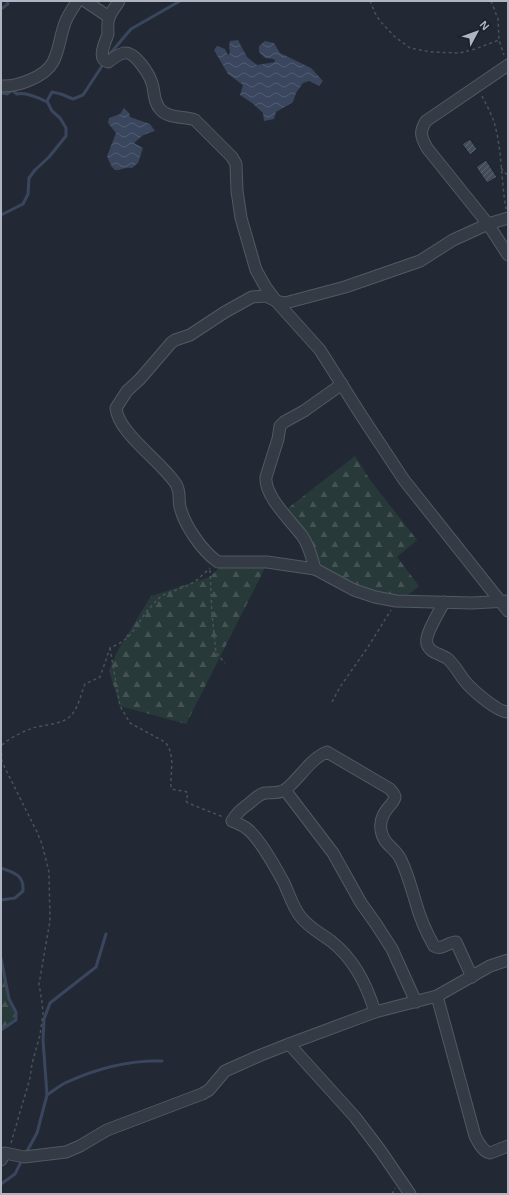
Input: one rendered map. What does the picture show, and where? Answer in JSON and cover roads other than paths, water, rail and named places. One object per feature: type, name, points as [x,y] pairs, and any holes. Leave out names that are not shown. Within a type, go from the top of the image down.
[{"type":"street","points":[[1,86],[20,84],[31,80],[46,70],[53,63],[64,24],[77,1]]},
{"type":"street","points":[[85,1],[109,17]]},
{"type":"street","points":[[119,1],[109,17],[108,34],[102,57],[104,61],[108,62],[123,53],[128,53],[134,57],[145,69],[152,84],[155,102],[161,110],[167,114],[188,117],[194,120],[232,157],[236,164],[237,191],[241,218],[256,270],[265,286],[276,301],[320,350],[404,480],[504,601],[508,612]]},
{"type":"street","points":[[508,66],[426,121],[422,128],[422,137],[438,163],[488,224],[508,254]]},
{"type":"street","points":[[504,601],[472,603],[396,601],[375,597],[354,590],[315,569],[267,562],[214,565],[213,559],[195,538],[185,520],[180,506],[180,494],[175,483],[159,464],[130,435],[119,420],[116,408],[127,392],[171,343],[175,340],[190,335],[225,312],[252,297],[266,296],[276,301],[285,303],[345,287],[420,261],[453,240],[488,224],[508,218]]},
{"type":"street","points":[[315,569],[304,538],[282,512],[267,488],[266,477],[278,439],[280,426],[342,384]]},
{"type":"street","points":[[444,602],[429,631],[427,645],[430,649],[448,659],[464,680],[492,705],[501,711],[508,712]]},
{"type":"street","points":[[375,1012],[370,994],[362,977],[355,967],[332,942],[305,923],[299,915],[279,873],[264,850],[246,828],[232,821],[237,813],[256,797],[263,793],[277,793],[285,790],[320,756],[327,752],[390,789],[395,796],[394,800],[383,814],[381,820],[383,838],[401,860],[409,880],[415,902],[434,946],[436,948],[440,948],[452,942],[456,942],[472,977]]},
{"type":"street","points":[[285,790],[334,853],[361,903],[392,949],[416,1002]]},
{"type":"street","points":[[3,1157],[24,1157],[66,1152],[80,1146],[107,1130],[194,1098],[209,1090],[225,1071],[288,1044],[375,1012],[437,996],[490,966],[508,960]]},
{"type":"street","points":[[437,996],[475,1136],[484,1151],[490,1153],[508,1146]]},
{"type":"street","points":[[288,1044],[355,1117],[410,1194]]},
{"type":"water","points":[[238,40],[247,57],[257,65],[275,62],[274,59],[265,58],[259,52],[259,46],[265,41],[274,43],[280,53],[311,68],[323,81],[319,86],[309,81],[303,83],[296,93],[293,102],[276,112],[274,119],[264,121],[263,113],[240,95],[243,85],[228,74],[214,50],[217,46],[225,49],[228,55],[230,53],[230,41]]},
{"type":"water","points":[[124,108],[129,113],[130,117],[150,124],[155,131],[143,135],[134,143],[143,148],[138,163],[132,168],[115,170],[107,156],[116,133],[108,123],[109,118],[120,114]]},
{"type":"waterway","points":[[1,9],[8,4],[7,1]]},
{"type":"waterway","points":[[108,56],[131,29],[180,1]]},
{"type":"waterway","points":[[1,215],[23,204],[28,194],[29,178],[66,136],[66,128],[60,118],[52,111],[47,101],[52,92],[73,99],[83,95],[104,63]]},
{"type":"waterway","points":[[1,90],[2,93],[7,94],[12,90],[17,94],[37,97],[47,102]]},
{"type":"waterway","points":[[1,868],[18,875],[23,886],[23,891],[15,898],[1,900]]},
{"type":"waterway","points":[[47,1095],[43,1040],[44,1019],[50,1003],[96,967],[106,934]]},
{"type":"waterway","points":[[1,958],[9,999],[16,1012],[16,1020],[1,1030]]},
{"type":"waterway","points":[[26,1153],[37,1133],[47,1095],[58,1087],[76,1078],[113,1066],[138,1062],[162,1061]]},
{"type":"waterway","points":[[1,1184],[15,1174],[22,1160]]}]
